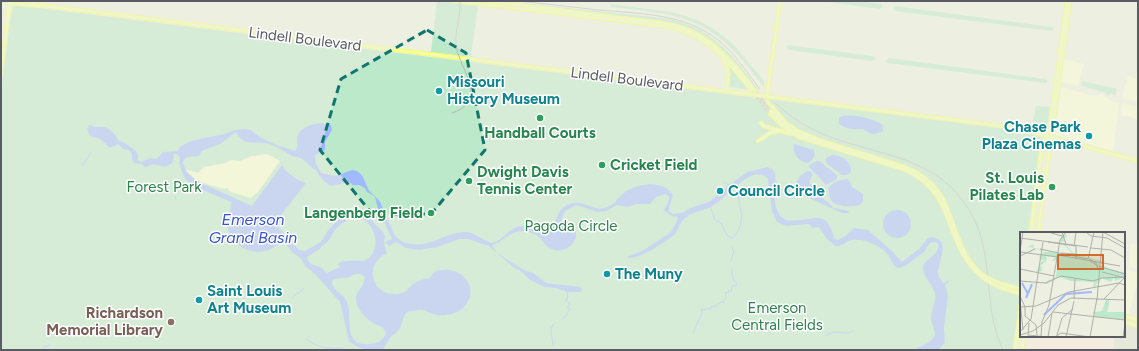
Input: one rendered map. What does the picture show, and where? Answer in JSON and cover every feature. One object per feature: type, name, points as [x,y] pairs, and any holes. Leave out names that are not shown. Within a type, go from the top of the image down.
[{"type":"main road","name":"Lindell Boulevard","points":[[23,1],[41,6]]},
{"type":"main road","points":[[457,1],[672,27],[686,31],[720,53],[753,91],[731,62],[717,47],[700,35],[684,28],[660,23],[487,1]]},
{"type":"main road","points":[[767,96],[780,1]]},
{"type":"main road","points":[[1031,232],[1041,153],[1051,120],[1069,1]]},
{"type":"main road","points":[[1038,232],[1069,1]]},
{"type":"main road","name":"Lindell Boulevard","points":[[10,2],[1018,128],[1138,161]]},
{"type":"main road","points":[[1,70],[10,2]]},
{"type":"main road","points":[[720,53],[728,70],[727,91]]},
{"type":"main road","points":[[767,102],[787,124],[820,142]]},
{"type":"main road","points":[[799,137],[786,129],[771,113],[780,122],[804,137],[907,168],[930,182],[946,204],[966,256],[974,267],[985,277]]},
{"type":"main road","points":[[761,123],[764,126],[915,174],[925,181],[936,193],[942,203],[964,258],[974,271],[1002,288],[1020,294]]},
{"type":"main road","points":[[758,141],[770,134],[782,131]]},
{"type":"main road","points":[[991,281],[1020,289]]},
{"type":"main road","points":[[1015,350],[1020,312]]},
{"type":"main road","points":[[1125,316],[1138,320]]},
{"type":"main road","points":[[1125,322],[1138,326]]},
{"type":"main road","points":[[1022,350],[1024,337]]},
{"type":"highlighted area","points":[[427,30],[466,53],[485,150],[431,214],[373,215],[320,150],[341,79]]},
{"type":"shaded area","points":[[1064,59],[1084,64],[1078,86],[1061,82]]},
{"type":"shaded area","points":[[1128,76],[1138,79],[1138,102],[1122,98]]},
{"type":"shaded area","points":[[1061,87],[1094,96],[1102,94],[1109,100],[1119,103],[1113,151],[1055,135]]},
{"type":"shaded area","points":[[1123,103],[1138,107],[1138,119],[1121,115]]},
{"type":"shaded area","points":[[1131,244],[1138,245],[1138,269],[1129,266]]},
{"type":"shaded area","points":[[1128,270],[1138,273],[1138,281],[1129,314],[1125,313]]},
{"type":"shaded area","points":[[1125,325],[1138,328],[1138,350],[1025,350],[1026,337],[1125,337]]},
{"type":"shaded area","points":[[1026,337],[1114,337],[1113,350],[1025,350]]},
{"type":"green space","points":[[437,1],[478,6],[471,55],[473,57],[431,52]]},
{"type":"green space","points":[[502,1],[663,18],[680,22],[707,34],[719,43],[759,90],[758,91],[729,56],[707,38],[681,25],[665,21]]},
{"type":"green space","points":[[822,1],[858,1],[881,4],[883,7],[880,9]]},
{"type":"green space","points":[[611,4],[670,12],[701,22],[715,30],[732,43],[764,81],[764,87],[735,52],[717,36],[703,27],[675,16],[611,7]]},
{"type":"green space","name":"Forest Park","points":[[15,5],[1001,128],[1032,134],[1042,138],[1043,141],[1039,151],[1028,232],[1020,232],[1020,294],[1013,350],[1,350],[1,91],[12,8]]},
{"type":"green space","points":[[894,6],[1052,27],[1054,29],[1051,31],[895,11],[893,8]]},
{"type":"green space","points":[[787,45],[873,56],[876,59],[872,61],[790,50],[786,48]]},
{"type":"green space","points":[[889,58],[1045,79],[1048,81],[1045,83],[887,63],[886,60]]},
{"type":"green space","points":[[730,67],[750,90],[729,87]]},
{"type":"green space","points":[[1082,81],[1117,89],[1115,95],[1111,93],[1108,96],[1105,93],[1107,93],[1081,86]]},
{"type":"green space","points":[[1036,106],[1050,107],[1047,127],[1035,126],[1033,121]]},
{"type":"sand","points":[[267,154],[280,161],[258,192],[250,198],[229,191],[228,188],[224,189],[198,180],[189,174],[185,169],[198,173],[204,167],[225,163],[231,160],[240,161],[251,156]]},
{"type":"water","points":[[842,116],[858,116],[868,118],[882,124],[882,132],[872,134],[863,129],[845,127],[839,124],[839,118]]},
{"type":"water","name":"Emerson Grand Basin","points":[[322,123],[331,125],[332,130],[325,142],[325,150],[315,155],[316,164],[321,173],[336,176],[352,170],[359,172],[370,192],[377,199],[380,202],[394,234],[402,241],[412,244],[425,244],[463,232],[474,234],[492,243],[496,242],[511,230],[519,226],[545,232],[555,223],[561,210],[570,204],[581,203],[600,209],[605,208],[629,190],[650,184],[664,187],[669,191],[673,196],[669,211],[673,214],[682,213],[693,207],[709,202],[729,184],[747,172],[768,167],[775,174],[775,200],[777,210],[786,220],[795,221],[816,218],[822,219],[827,222],[831,228],[834,238],[838,240],[854,228],[868,230],[902,262],[919,249],[928,238],[932,237],[938,239],[943,248],[939,269],[937,270],[939,277],[944,284],[948,280],[949,282],[945,285],[948,295],[944,328],[945,343],[938,350],[913,350],[928,342],[935,335],[931,317],[935,293],[923,272],[923,268],[926,262],[937,251],[938,243],[930,243],[924,252],[900,268],[895,266],[886,252],[882,249],[862,240],[852,240],[840,246],[835,246],[826,238],[819,227],[812,228],[809,224],[786,226],[777,222],[772,211],[768,179],[762,175],[755,175],[740,183],[713,206],[695,212],[685,218],[675,234],[665,241],[644,254],[631,258],[627,257],[644,250],[671,232],[678,219],[677,217],[672,216],[663,210],[669,199],[666,194],[656,197],[650,204],[636,204],[628,207],[617,205],[606,211],[598,212],[576,205],[565,211],[561,220],[564,224],[573,227],[576,237],[571,245],[564,250],[556,250],[546,246],[539,237],[527,231],[515,232],[492,245],[497,253],[489,246],[468,239],[459,239],[437,247],[419,250],[406,248],[396,242],[389,246],[386,243],[384,244],[387,253],[379,258],[376,263],[373,269],[373,279],[378,287],[386,293],[403,293],[415,283],[430,278],[434,272],[444,270],[460,274],[466,279],[471,293],[469,300],[463,308],[454,313],[440,315],[424,310],[409,311],[405,315],[399,330],[388,340],[383,349],[365,349],[349,341],[340,302],[285,243],[281,242],[269,250],[258,252],[245,249],[234,241],[228,230],[227,223],[231,202],[191,185],[184,177],[179,163],[180,158],[177,154],[174,154],[173,162],[170,165],[150,165],[145,167],[141,164],[134,163],[132,154],[129,150],[123,149],[118,144],[110,148],[100,139],[90,136],[87,128],[90,125],[95,127],[105,127],[113,132],[119,141],[125,143],[136,151],[138,161],[142,162],[150,158],[157,159],[163,152],[177,151],[191,141],[243,129],[251,130],[258,136],[276,145],[295,151],[300,132],[310,125]],"holes":[[[236,132],[244,141],[269,144],[290,155],[302,159],[316,170],[322,179],[331,186],[349,182],[353,185],[359,185],[365,188],[366,191],[375,197],[378,209],[392,239],[384,243],[385,236],[383,232],[372,221],[370,215],[360,208],[348,213],[337,221],[324,236],[321,242],[305,251],[299,250],[275,223],[306,183],[298,180],[287,172],[282,165],[252,206],[195,180],[186,171],[183,163],[185,159],[199,156],[202,151],[220,144]],[[354,216],[361,218],[372,228],[376,243],[374,250],[364,261],[340,262],[337,264],[340,267],[327,273],[322,268],[311,264],[307,257],[318,250],[330,239],[340,225]],[[361,274],[365,277],[356,297],[357,305],[361,312],[373,323],[382,327],[386,332],[385,336],[376,343],[364,344],[357,342],[352,337],[347,302],[332,284],[334,279],[351,277],[352,275]]]},
{"type":"water","points":[[794,144],[814,150],[815,154],[812,160],[807,163],[798,158],[794,150]]},
{"type":"water","points":[[831,155],[838,156],[848,162],[851,173],[842,175],[827,164],[825,159]]},
{"type":"water","points":[[816,161],[819,161],[837,175],[837,179],[826,185],[808,166]]},
{"type":"water","points":[[807,171],[810,171],[813,175],[810,180],[810,184],[821,189],[823,199],[834,208],[849,211],[848,213],[842,213],[807,197],[796,183],[800,176]]},
{"type":"water","points":[[848,179],[852,187],[863,194],[863,201],[860,205],[839,205],[835,204],[830,198],[828,188],[837,181]]},
{"type":"water","points":[[897,210],[907,214],[911,224],[907,234],[897,238],[887,234],[883,224],[887,214]]},
{"type":"water","points":[[497,253],[524,270],[533,273],[546,283],[580,287],[582,289],[581,292],[567,293],[555,288],[545,287],[530,280],[521,271],[512,266]]},
{"type":"waterway","points":[[82,166],[91,153]]},
{"type":"waterway","points":[[723,182],[729,185]]},
{"type":"waterway","points":[[732,239],[741,223],[737,186]]},
{"type":"waterway","points":[[710,206],[715,220],[721,223],[727,235],[732,238]]},
{"type":"waterway","points":[[371,217],[382,218]]},
{"type":"waterway","points":[[731,246],[734,251],[731,261]]},
{"type":"waterway","points":[[693,333],[702,313],[701,309],[705,310],[708,308],[710,310],[711,307],[716,306],[721,302],[724,303],[723,301],[726,298],[725,292],[729,293],[729,290],[731,292],[732,286],[736,286],[737,283],[733,279],[732,269]]},
{"type":"waterway","points":[[292,298],[304,288]]},
{"type":"waterway","points":[[562,319],[566,316],[570,308],[567,307],[570,304],[566,301],[568,296],[567,293]]},
{"type":"waterway","points":[[553,345],[551,329],[554,323]]},
{"type":"waterway","points":[[825,336],[833,332],[848,333],[853,331]]},
{"type":"waterway","points":[[306,339],[324,347],[343,348]]},
{"type":"waterway","points":[[44,350],[44,347],[50,345]]},
{"type":"tunnel","points":[[751,90],[770,114]]},
{"type":"tunnel","points":[[755,91],[771,111]]},
{"type":"tram line","points":[[452,113],[463,107],[469,100],[471,92],[456,44],[460,1]]},
{"type":"tram line","points":[[519,1],[661,16],[691,24],[705,31],[724,45],[760,89]]},
{"type":"tram line","points":[[775,103],[792,117],[812,129],[857,146],[901,158],[921,167],[940,178],[957,194],[972,215],[979,231],[984,248],[993,317],[1003,350]]},
{"type":"place","name":"Missouri History Museum","points":[[439,91]]},
{"type":"place","name":"Handball Courts","points":[[540,118]]},
{"type":"place","name":"Chase Park Plaza Cinemas","points":[[1089,136]]},
{"type":"place","name":"Cricket Field","points":[[602,165]]},
{"type":"place","name":"Dwight Davis Tennis Center","points":[[469,181]]},
{"type":"place","name":"St. Louis Pilates Lab","points":[[1052,187]]},
{"type":"place","name":"Council Circle","points":[[720,191]]},
{"type":"place","name":"Langenberg Field","points":[[431,213]]},
{"type":"place","name":"The Muny","points":[[607,274]]},
{"type":"place","name":"Saint Louis Art Museum","points":[[199,300]]},
{"type":"place","name":"Richardson Memorial Library","points":[[171,322]]},
{"type":"park label","name":"Pagoda Circle","points":[[571,226]]},
{"type":"park label","name":"Emerson Central Fields","points":[[777,316]]}]
